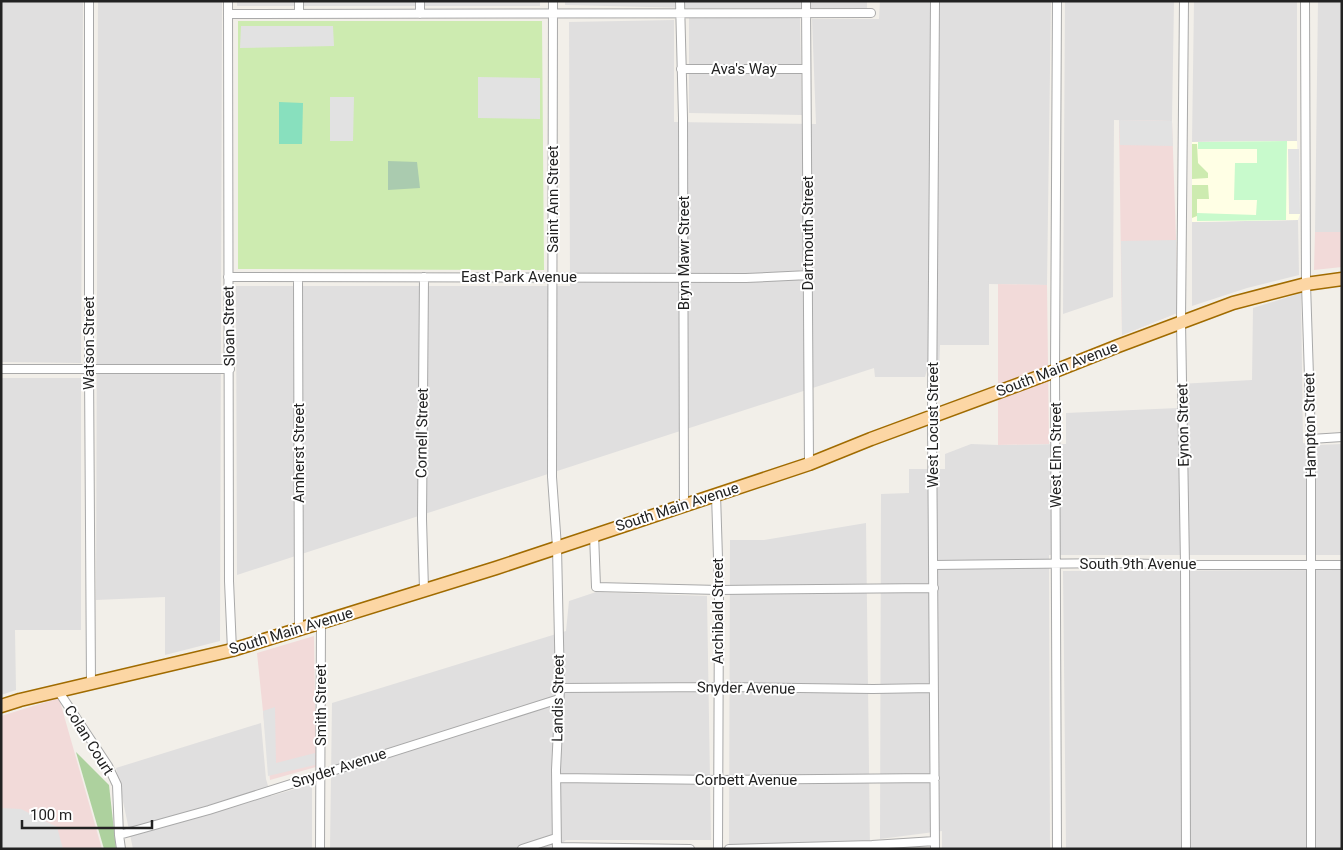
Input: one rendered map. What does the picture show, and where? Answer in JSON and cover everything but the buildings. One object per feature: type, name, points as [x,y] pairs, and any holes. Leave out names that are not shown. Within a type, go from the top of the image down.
[{"type":"main road","name":"South Main Avenue","points":[[1,706],[232,650],[424,590],[809,464],[1246,298],[1306,284],[1342,279]]},
{"type":"street","name":"Watson Street","points":[[89,1],[91,684]]},
{"type":"street","name":"Sloan Street","points":[[228,1],[229,581],[232,650]]},
{"type":"street","points":[[299,1],[299,14]]},
{"type":"street","points":[[420,1],[420,14]]},
{"type":"street","name":"Saint Ann Street","points":[[554,1],[552,477],[556,547]]},
{"type":"street","name":"Bryn Mawr Street","points":[[680,1],[684,277],[684,504]]},
{"type":"street","name":"Dartmouth Street","points":[[806,1],[809,464]]},
{"type":"street","name":"West Locust Street","points":[[935,1],[932,416],[935,845]]},
{"type":"street","name":"West Elm Street","points":[[1057,1],[1055,372],[1057,849]]},
{"type":"street","name":"Eynon Street","points":[[1184,1],[1182,321],[1186,849]]},
{"type":"street","name":"Hampton Street","points":[[1305,1],[1306,284],[1311,439],[1311,849]]},
{"type":"street","points":[[228,14],[871,13]]},
{"type":"street","name":"Ava's Way","points":[[681,69],[806,69]]},
{"type":"street","name":"East Park Avenue","points":[[228,277],[746,278],[809,275]]},
{"type":"street","name":"Cornell Street","points":[[424,277],[422,519],[424,590]]},
{"type":"street","name":"Amherst Street","points":[[298,278],[299,628]]},
{"type":"street","points":[[1,369],[230,370]]},
{"type":"street","points":[[1311,439],[1342,438]]},
{"type":"street","name":"Archibald Street","points":[[716,494],[719,590],[718,849]]},
{"type":"street","points":[[594,534],[596,586],[719,590],[934,588]]},
{"type":"street","name":"Landis Street","points":[[556,547],[560,688],[557,848]]},
{"type":"street","name":"South 9th Avenue","points":[[933,565],[1122,563],[1185,565],[1342,564]]},
{"type":"street","name":"Smith Street","points":[[320,849],[321,622]]},
{"type":"street","name":"Snyder Avenue","points":[[560,688],[933,688]]},
{"type":"street","name":"Colan Court","points":[[58,692],[108,766],[117,785],[121,849]]},
{"type":"street","name":"Snyder Avenue","points":[[119,835],[209,810],[559,699]]},
{"type":"street","name":"Corbett Avenue","points":[[557,778],[718,780],[935,778]]},
{"type":"street","points":[[522,849],[556,838]]},
{"type":"street","points":[[729,849],[935,845]]},
{"type":"street","points":[[557,848],[690,849]]},
{"type":"shaded area","points":[[1,1],[83,1],[81,363],[1,362]]},
{"type":"shaded area","points":[[98,1],[222,1],[220,641],[165,655],[165,597],[96,600]]},
{"type":"shaded area","points":[[237,1],[540,1],[540,6],[237,6]]},
{"type":"shaded area","points":[[565,1],[867,1],[867,8],[691,8],[565,5]]},
{"type":"shaded area","points":[[880,1],[1051,1],[1047,285],[989,284],[989,345],[940,345],[939,371],[927,370],[925,377],[875,377],[874,368],[237,575],[236,286],[570,286],[569,22],[674,20],[674,122],[816,124],[812,19],[879,19]]},
{"type":"shaded area","points":[[1065,1],[1174,1],[1172,121],[1114,120],[1113,297],[1063,314]]},
{"type":"shaded area","points":[[1194,1],[1297,1],[1297,141],[1192,142]]},
{"type":"shaded area","points":[[1318,1],[1342,1],[1342,232],[1315,232]]},
{"type":"shaded area","points":[[689,17],[800,17],[802,115],[689,113]]},
{"type":"shaded area","points":[[241,26],[333,26],[334,46],[240,48]]},
{"type":"shaded area","points":[[478,77],[540,78],[540,119],[478,118]]},
{"type":"shaded area","points":[[330,97],[354,97],[353,141],[330,141]]},
{"type":"shaded area","points":[[1119,120],[1172,121],[1176,240],[1177,313],[1122,335]]},
{"type":"shaded area","points":[[1119,120],[1172,121],[1173,146],[1120,145]]},
{"type":"shaded area","points":[[1297,141],[1300,214],[1298,220],[1192,222],[1192,142]]},
{"type":"shaded area","points":[[1288,149],[1299,149],[1300,214],[1289,214]]},
{"type":"shaded area","points":[[388,161],[417,162],[420,188],[388,190]]},
{"type":"shaded area","points":[[1298,220],[1299,275],[1247,288],[1192,306],[1192,222]]},
{"type":"shaded area","points":[[1315,232],[1342,232],[1342,267],[1314,270]]},
{"type":"shaded area","points":[[1176,240],[1177,313],[1122,335],[1121,241]]},
{"type":"shaded area","points":[[998,284],[1047,285],[1049,444],[998,445]]},
{"type":"shaded area","points":[[1301,293],[1303,443],[1318,445],[1342,444],[1342,555],[1049,555],[1050,849],[942,849],[942,831],[880,839],[881,494],[909,493],[909,469],[945,469],[945,454],[971,444],[1066,444],[1066,413],[1178,408],[1179,384],[1252,380],[1253,308]]},
{"type":"shaded area","points":[[1,378],[81,378],[81,630],[15,630],[16,690],[1,695]]},
{"type":"shaded area","points":[[866,523],[870,849],[729,849],[730,540],[764,540]]},
{"type":"shaded area","points":[[1342,570],[1342,849],[1066,849],[1063,571]]},
{"type":"shaded area","points":[[596,592],[707,596],[711,840],[566,840],[555,849],[330,849],[332,703],[566,631],[569,601]]},
{"type":"shaded area","points":[[314,636],[316,767],[270,780],[257,653]]},
{"type":"shaded area","points":[[59,698],[102,849],[1,849],[1,716]]},
{"type":"shaded area","points":[[275,707],[276,763],[315,753],[315,765],[268,776],[263,711]]},
{"type":"shaded area","points":[[261,723],[266,779],[271,796],[312,784],[312,849],[133,849],[116,768]]},
{"type":"shaded area","points":[[1,808],[21,809],[57,827],[63,849],[1,849]]},
{"type":"green space","points":[[238,21],[542,21],[544,270],[238,269]]},
{"type":"green space","points":[[279,102],[303,103],[302,144],[279,144]]},
{"type":"green space","points":[[1287,141],[1286,220],[1197,221],[1197,213],[1256,215],[1257,200],[1234,200],[1235,163],[1257,163],[1257,149],[1198,149],[1198,142]]},
{"type":"green space","points":[[1192,144],[1197,144],[1198,163],[1208,173],[1208,178],[1192,179]]},
{"type":"green space","points":[[1192,185],[1208,185],[1209,199],[1197,199],[1197,216],[1192,218]]},
{"type":"green space","points":[[76,752],[109,785],[116,849],[104,849]]}]
